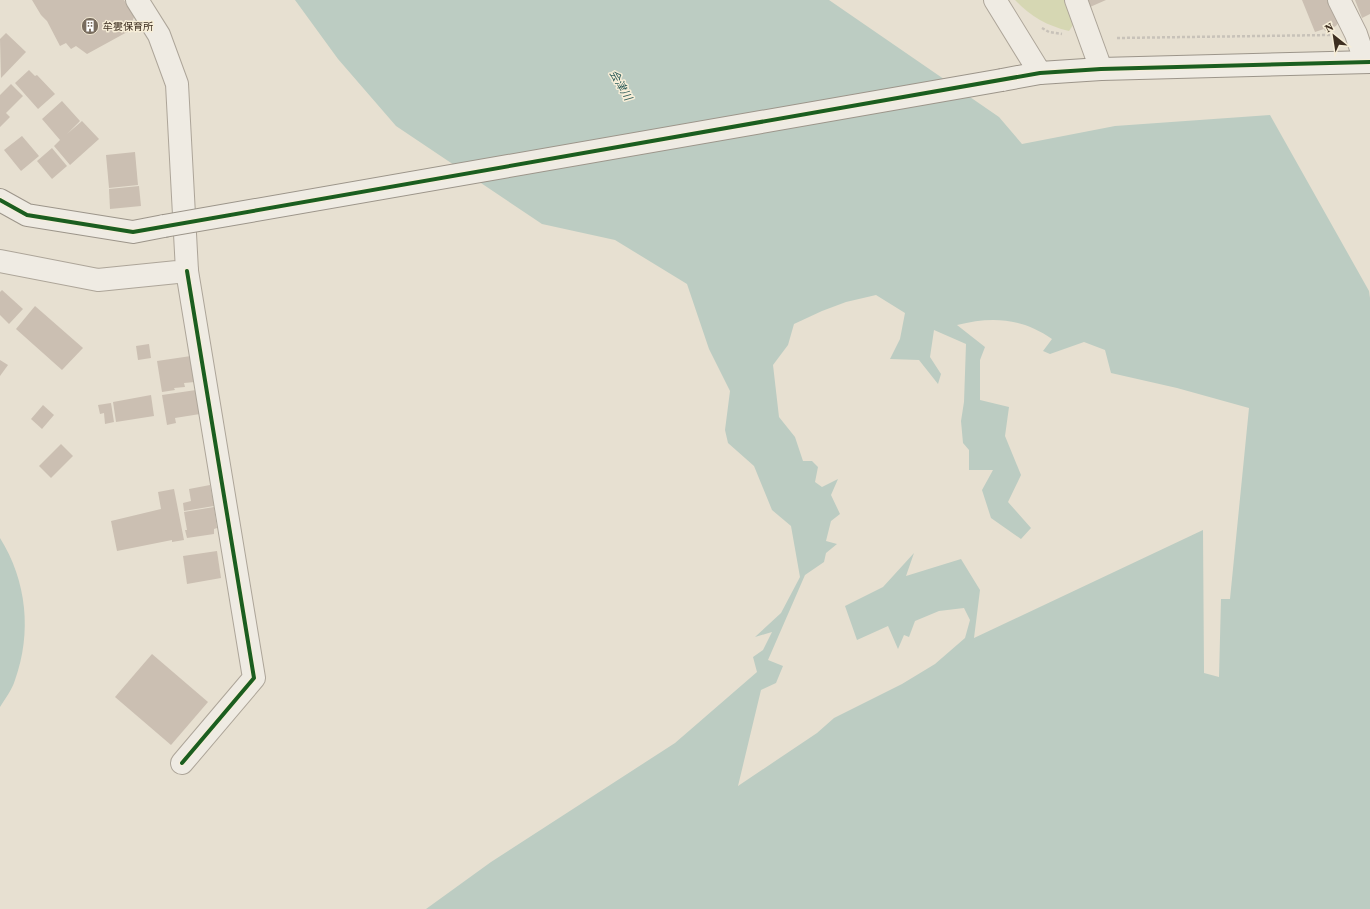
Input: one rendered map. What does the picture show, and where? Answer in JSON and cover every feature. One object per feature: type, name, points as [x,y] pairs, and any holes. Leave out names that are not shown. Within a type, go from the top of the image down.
[{"type":"street","points":[[137,0],[159,35],[177,84],[187,271],[254,678],[182,763]]},
{"type":"street","points":[[995,0],[1040,73]]},
{"type":"street","points":[[1076,0],[1101,69]]},
{"type":"street","points":[[0,200],[27,215],[134,232],[1040,73],[1101,69],[1367,62],[1356,34],[1339,0]]},
{"type":"street","points":[[0,261],[98,280],[187,271]]},
{"type":"path","points":[[1037,26],[1049,32],[1090,38],[1356,34]]},
{"type":"green space","points":[[1015,0],[1066,0],[1075,22],[1069,31],[1053,26],[1033,16]]},
{"type":"water","name":"会津川","points":[[295,0],[829,0],[999,117],[1022,144],[1115,126],[1270,115],[1369,291],[1370,298],[1370,909],[426,909],[491,862],[675,743],[757,672],[753,657],[763,650],[772,632],[755,637],[781,613],[800,577],[791,526],[772,510],[754,466],[728,443],[725,430],[730,391],[709,349],[687,284],[615,240],[542,224],[396,126],[338,59]],"holes":[[[876,295],[905,313],[900,339],[890,359],[919,360],[938,384],[941,374],[930,357],[934,330],[966,344],[964,402],[961,421],[963,443],[969,450],[969,470],[993,470],[982,490],[991,518],[1021,539],[1031,528],[1008,502],[1021,475],[1005,436],[1009,407],[980,400],[980,360],[985,347],[957,325],[982,320],[1018,323],[1041,332],[1052,339],[1043,351],[1050,354],[1084,342],[1105,350],[1111,373],[1177,388],[1249,408],[1230,599],[1221,599],[1219,677],[1204,673],[1203,530],[974,638],[980,590],[961,559],[906,576],[914,553],[883,587],[845,606],[857,640],[888,626],[898,649],[904,635],[909,637],[915,621],[939,611],[964,608],[970,620],[965,638],[935,664],[902,684],[834,718],[817,733],[738,786],[761,690],[776,683],[783,666],[768,660],[805,575],[824,562],[826,553],[837,544],[826,541],[831,521],[840,514],[831,495],[838,479],[822,487],[815,482],[818,467],[812,461],[803,461],[795,437],[779,417],[773,365],[788,345],[794,324],[822,311],[846,302]]]},
{"type":"water","points":[[0,538],[16,572],[21,589],[25,626],[24,644],[15,680],[0,707]]},
{"type":"building","name":"牟婁保育所","points":[[32,0],[124,0],[134,17],[129,31],[87,54],[76,46],[71,49],[66,43],[60,46],[47,21],[41,15]]},
{"type":"building","points":[[1087,0],[1106,0],[1090,7]]},
{"type":"building","points":[[1302,0],[1328,0],[1338,23],[1336,26],[1325,31],[1324,29],[1315,32]]},
{"type":"building","points":[[1355,0],[1370,0],[1370,14],[1362,18]]},
{"type":"building","points":[[6,33],[26,52],[1,78],[0,39]]},
{"type":"building","points":[[29,70],[35,76],[37,75],[55,94],[38,109],[15,83]]},
{"type":"building","points":[[11,84],[23,96],[6,113],[10,117],[0,127],[0,95]]},
{"type":"building","points":[[62,101],[80,121],[67,134],[82,121],[99,139],[70,165],[54,146],[60,140],[42,119]]},
{"type":"building","points":[[22,136],[39,156],[21,171],[4,150]]},
{"type":"building","points":[[52,148],[67,166],[52,179],[37,161]]},
{"type":"building","points":[[135,152],[138,185],[109,188],[106,155]]},
{"type":"building","points":[[139,186],[141,206],[110,209],[109,189]]},
{"type":"building","points":[[2,290],[23,309],[9,324],[0,315],[0,292]]},
{"type":"building","points":[[35,306],[83,348],[62,370],[16,329]]},
{"type":"building","points":[[149,344],[151,358],[138,360],[136,346]]},
{"type":"building","points":[[191,356],[195,382],[184,383],[185,387],[174,388],[175,390],[162,392],[157,361]]},
{"type":"building","points":[[0,360],[8,365],[0,376]]},
{"type":"building","points":[[196,390],[200,414],[175,418],[176,423],[167,425],[162,395]]},
{"type":"building","points":[[151,395],[154,416],[116,422],[113,402]]},
{"type":"building","points":[[111,403],[114,422],[105,424],[104,413],[100,414],[98,405]]},
{"type":"building","points":[[43,405],[54,415],[42,429],[31,419]]},
{"type":"building","points":[[61,444],[73,456],[51,478],[39,466]]},
{"type":"building","points":[[210,485],[214,506],[184,511],[183,503],[191,501],[189,489]]},
{"type":"building","points":[[174,489],[184,540],[172,542],[172,540],[117,551],[111,521],[161,509],[158,492]]},
{"type":"building","points":[[214,507],[217,528],[214,529],[214,534],[187,538],[184,512]]},
{"type":"building","points":[[217,551],[221,578],[187,584],[183,556]]},
{"type":"building","points":[[152,654],[208,702],[171,745],[115,697]]},
{"type":"cycle path","points":[[0,200],[27,215],[133,232],[1040,73],[1101,69],[1370,62]]},
{"type":"cycle path","points":[[182,763],[254,678],[187,271]]},
{"type":"place","name":"牟婁保育所","points":[[90,26]]}]
